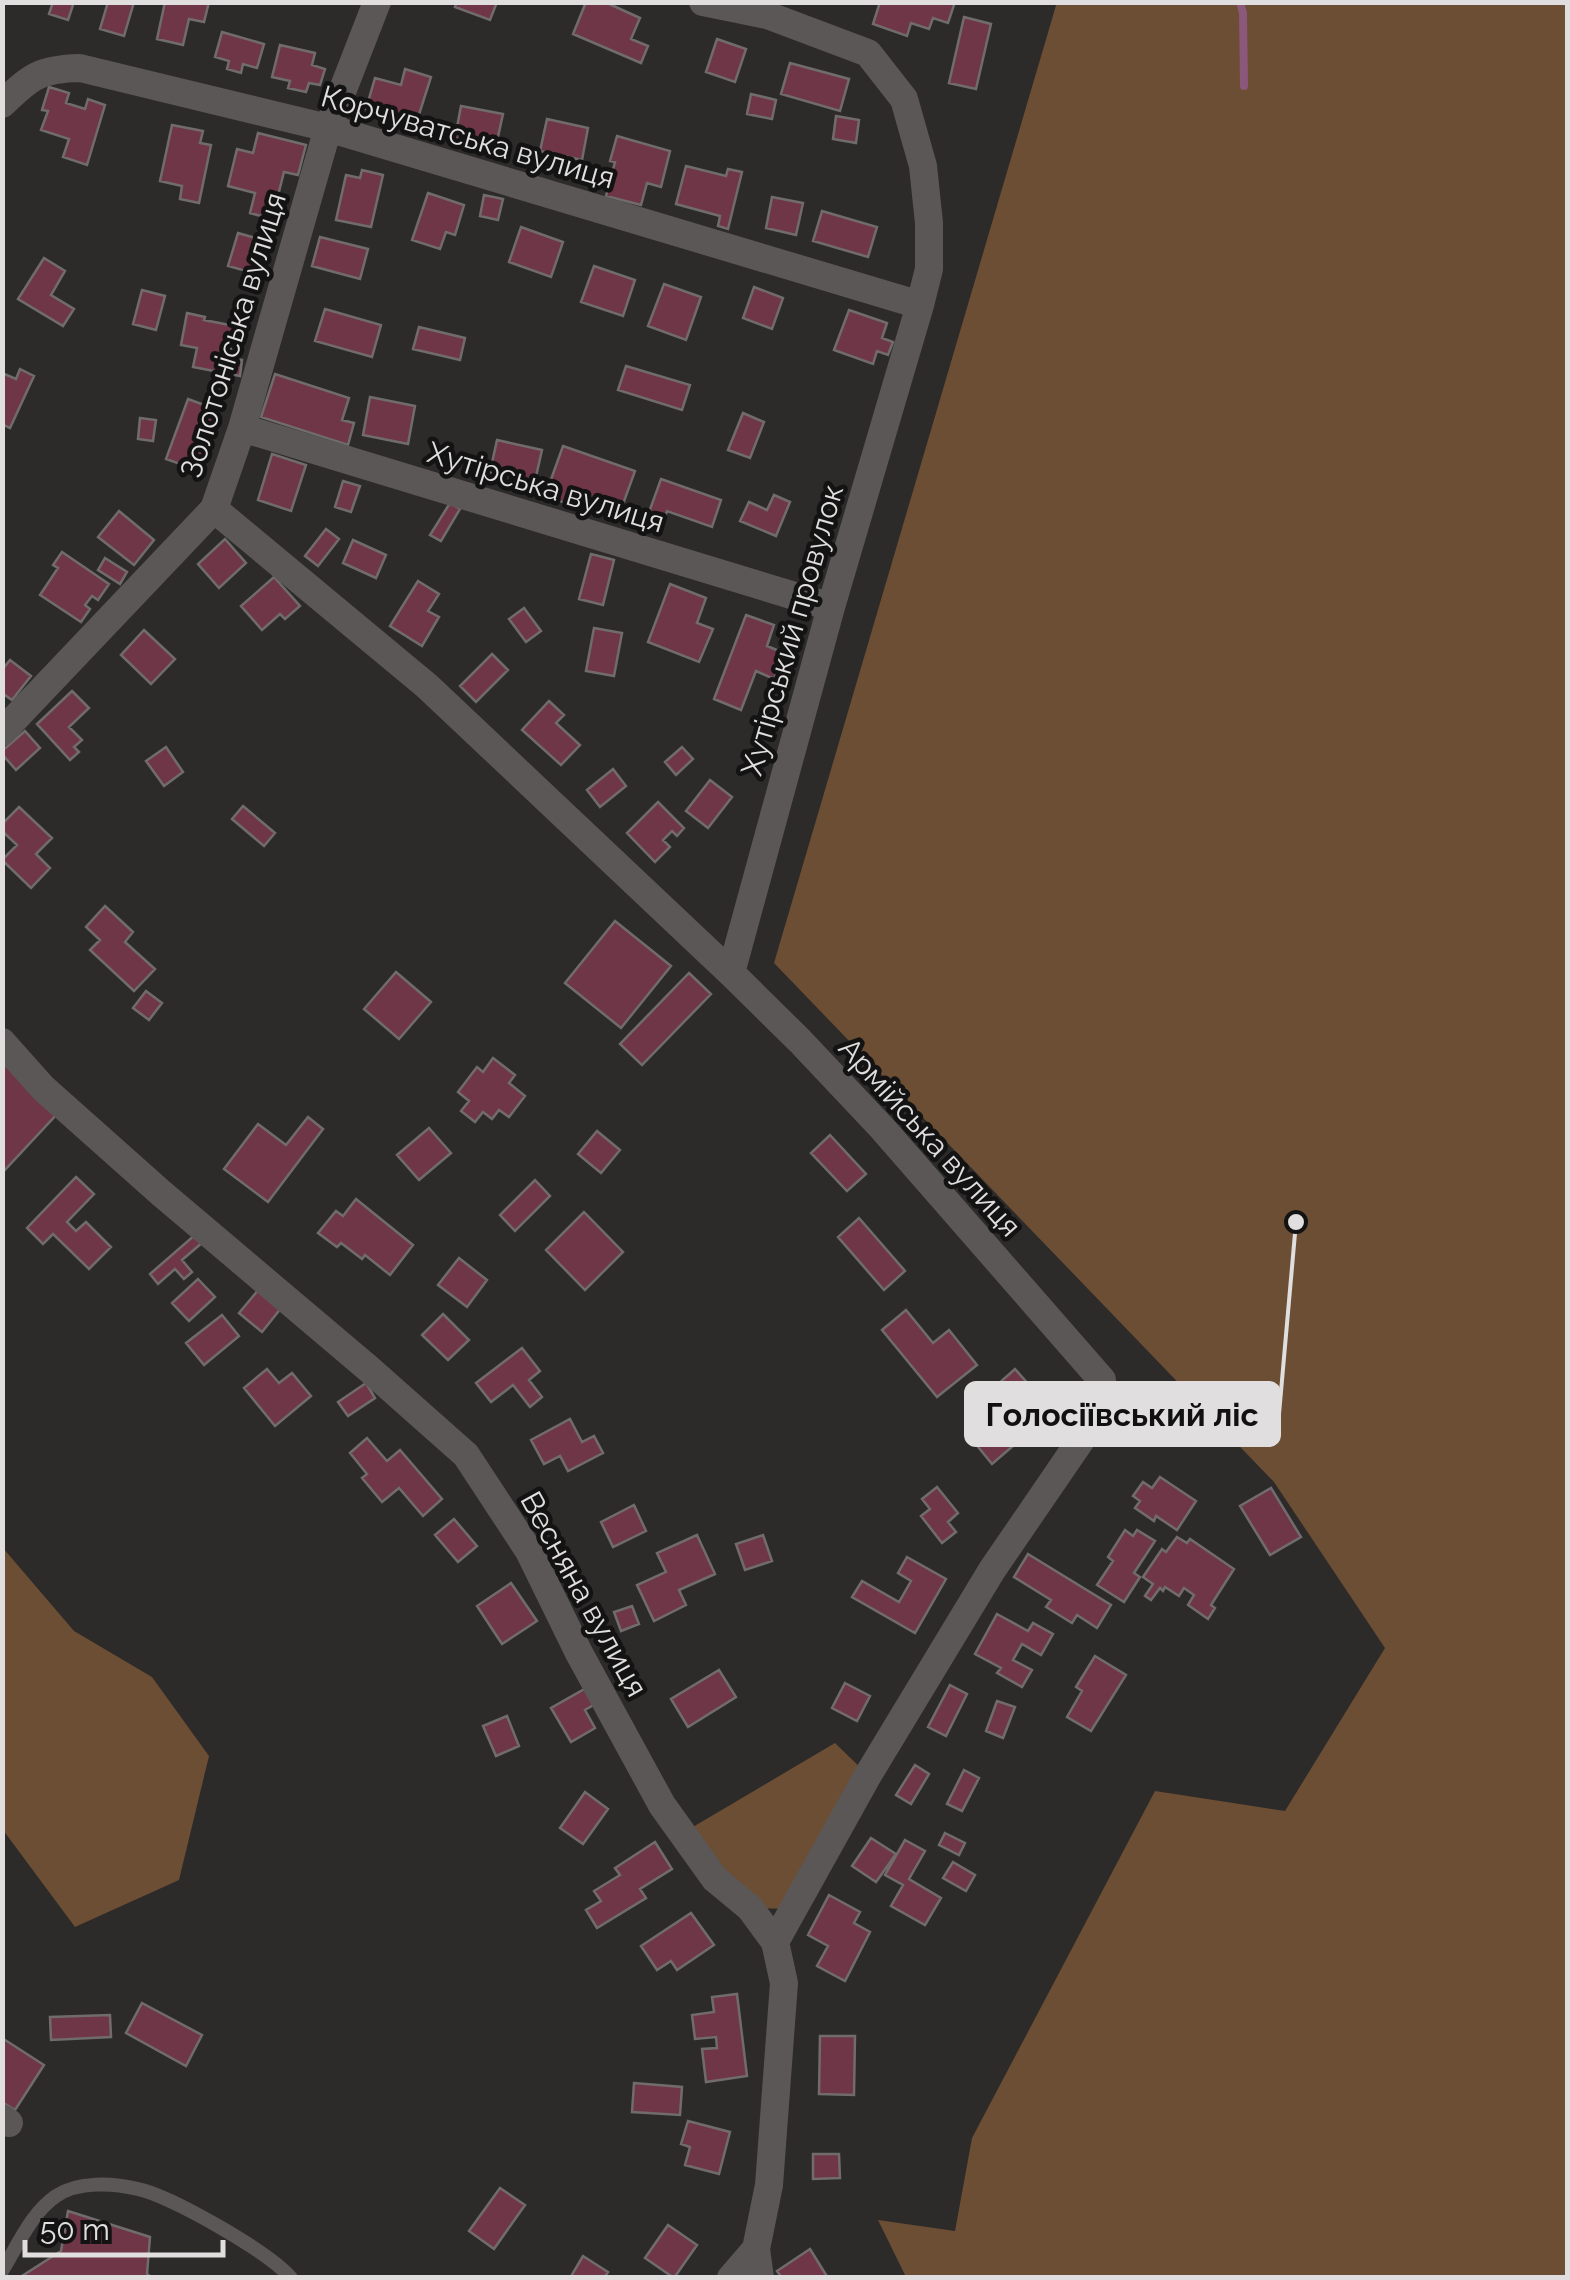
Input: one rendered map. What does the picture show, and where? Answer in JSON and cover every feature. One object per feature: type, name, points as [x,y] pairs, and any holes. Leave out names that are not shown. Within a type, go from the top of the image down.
[{"type":"street","name":"Золотоніська вулиця","points":[[2,732],[214,510],[242,428],[328,128],[377,2]]},
{"type":"street","points":[[703,2],[766,15],[868,53],[904,99],[922,166],[930,223],[928,269],[920,305]]},
{"type":"street","name":"Корчуватська вулиця","points":[[2,104],[49,69],[80,68],[328,128],[920,305]]},
{"type":"street","name":"Хутірський провулок","points":[[731,973],[831,607],[920,305]]},
{"type":"street","name":"Хутірська вулиця","points":[[242,428],[831,607]]},
{"type":"street","name":"Армійська вулиця","points":[[214,510],[427,686],[731,973],[883,1129],[1102,1380],[1101,1402],[1084,1437],[992,1570],[868,1776],[775,1942]]},
{"type":"street","name":"Весняна вулиця","points":[[2,1042],[43,1088],[466,1455],[529,1551],[662,1806],[714,1879],[750,1908],[775,1942],[784,1983],[769,2185],[756,2249],[760,2278]]},
{"type":"street","points":[[731,2278],[756,2249]]},
{"type":"lane","points":[[2,2271],[37,2214],[56,2195],[86,2184],[139,2189],[179,2205],[239,2239],[282,2268],[290,2278]]},
{"type":"shaded area","points":[[1057,2],[1567,3],[1567,2277],[906,2277],[878,2220],[955,2231],[972,2138],[1155,1791],[1285,1811],[1385,1648],[1274,1482],[774,963]]},
{"type":"shaded area","points":[[3,1548],[74,1631],[152,1677],[209,1756],[179,1880],[75,1927],[3,1830]]},
{"type":"shaded area","points":[[835,1743],[868,1775],[793,1909],[750,1908],[681,1834]]},
{"type":"building","points":[[53,2],[74,2],[68,20],[49,14]]},
{"type":"building","points":[[108,2],[134,2],[124,36],[100,29]]},
{"type":"building","points":[[165,2],[209,2],[204,22],[189,19],[183,45],[157,39]]},
{"type":"building","points":[[457,2],[497,2],[490,20],[455,7]]},
{"type":"building","points":[[586,2],[605,2],[640,18],[631,39],[648,46],[641,63],[573,34]]},
{"type":"building","points":[[880,2],[955,2],[948,23],[933,18],[929,29],[911,23],[907,36],[873,24]]},
{"type":"building","points":[[964,17],[991,24],[976,89],[949,83]]},
{"type":"building","points":[[222,32],[264,44],[257,68],[243,64],[241,73],[227,69],[229,61],[215,57]]},
{"type":"building","points":[[717,39],[746,49],[735,82],[706,72]]},
{"type":"building","points":[[280,45],[315,53],[312,65],[325,69],[320,85],[309,83],[306,92],[288,88],[290,81],[272,77]]},
{"type":"building","points":[[790,63],[849,79],[840,111],[781,94]]},
{"type":"building","points":[[405,69],[431,77],[416,124],[366,109],[375,78],[401,85]]},
{"type":"building","points":[[49,87],[69,93],[66,103],[85,109],[88,99],[105,105],[87,165],[63,157],[69,139],[41,130],[48,111],[42,110]]},
{"type":"building","points":[[751,94],[776,100],[772,119],[747,114]]},
{"type":"building","points":[[461,106],[503,114],[496,146],[455,138]]},
{"type":"building","points":[[836,116],[859,120],[856,143],[833,139]]},
{"type":"building","points":[[547,119],[588,128],[582,160],[540,151]]},
{"type":"building","points":[[172,125],[203,131],[200,143],[211,145],[199,203],[180,199],[182,186],[160,181]]},
{"type":"building","points":[[258,133],[306,145],[298,175],[284,172],[272,219],[250,213],[255,193],[228,186],[237,149],[253,153]]},
{"type":"building","points":[[617,136],[670,151],[661,187],[647,183],[641,205],[606,196]]},
{"type":"building","points":[[686,166],[726,176],[728,169],[742,172],[728,229],[718,226],[720,216],[676,204]]},
{"type":"building","points":[[362,170],[383,175],[371,227],[336,220],[346,175],[360,178]]},
{"type":"building","points":[[428,193],[464,205],[455,235],[446,232],[440,249],[412,240]]},
{"type":"building","points":[[484,195],[503,199],[498,220],[480,216]]},
{"type":"building","points":[[772,197],[803,203],[796,235],[766,228]]},
{"type":"building","points":[[822,211],[877,227],[868,257],[813,241]]},
{"type":"building","points":[[521,227],[563,242],[551,277],[509,262]]},
{"type":"building","points":[[238,233],[266,241],[257,274],[228,266]]},
{"type":"building","points":[[320,237],[368,249],[360,279],[312,266]]},
{"type":"building","points":[[44,258],[65,271],[51,295],[74,309],[63,326],[18,299]]},
{"type":"building","points":[[594,266],[635,280],[623,316],[581,302]]},
{"type":"building","points":[[664,284],[701,297],[686,340],[648,326]]},
{"type":"building","points":[[754,287],[783,298],[772,329],[743,318]]},
{"type":"building","points":[[142,290],[165,296],[156,330],[133,324]]},
{"type":"building","points":[[325,309],[381,325],[372,357],[315,341]]},
{"type":"building","points":[[849,310],[887,323],[882,338],[893,342],[888,355],[877,351],[873,364],[834,350]]},
{"type":"building","points":[[187,313],[235,326],[229,357],[242,360],[240,376],[193,367],[197,348],[181,345]]},
{"type":"building","points":[[419,327],[465,338],[460,360],[413,349]]},
{"type":"building","points":[[626,366],[690,385],[682,410],[618,390]]},
{"type":"building","points":[[20,369],[34,376],[10,428],[2,424],[2,373],[16,379]]},
{"type":"building","points":[[275,374],[349,398],[342,420],[354,423],[348,445],[261,417]]},
{"type":"building","points":[[370,397],[415,406],[408,444],[363,435]]},
{"type":"building","points":[[188,399],[218,410],[197,470],[166,459]]},
{"type":"building","points":[[743,413],[764,422],[750,458],[728,450]]},
{"type":"building","points":[[140,418],[156,420],[153,441],[138,439]]},
{"type":"building","points":[[497,440],[542,450],[535,481],[490,472]]},
{"type":"building","points":[[563,446],[635,471],[618,518],[588,508],[592,497],[579,492],[574,506],[545,496]]},
{"type":"building","points":[[272,454],[306,465],[291,511],[258,500]]},
{"type":"building","points":[[661,479],[721,500],[712,527],[667,511],[664,520],[648,515]]},
{"type":"building","points":[[343,481],[360,486],[351,512],[335,507]]},
{"type":"building","points":[[774,495],[790,502],[776,536],[740,521],[749,502],[767,510]]},
{"type":"building","points":[[450,503],[460,509],[441,541],[430,535]]},
{"type":"building","points":[[119,511],[154,540],[134,565],[98,537]]},
{"type":"building","points":[[326,529],[339,539],[318,566],[305,556]]},
{"type":"building","points":[[225,539],[246,563],[219,588],[198,564]]},
{"type":"building","points":[[353,540],[386,555],[376,578],[343,563]]},
{"type":"building","points":[[62,552],[109,584],[98,600],[92,596],[85,605],[90,609],[81,622],[40,595],[58,568],[53,565]]},
{"type":"building","points":[[591,554],[614,560],[603,605],[579,599]]},
{"type":"building","points":[[105,558],[127,572],[120,584],[98,570]]},
{"type":"building","points":[[274,577],[300,606],[285,619],[280,614],[262,630],[241,606]]},
{"type":"building","points":[[418,581],[439,594],[428,611],[439,617],[422,646],[390,626]]},
{"type":"building","points":[[670,584],[706,598],[697,623],[713,629],[699,662],[648,642]]},
{"type":"building","points":[[524,608],[541,631],[526,642],[509,619]]},
{"type":"building","points":[[746,615],[774,625],[767,646],[784,653],[774,679],[756,671],[741,710],[714,699]]},
{"type":"building","points":[[594,628],[622,633],[614,676],[586,671]]},
{"type":"building","points":[[144,630],[175,659],[151,684],[121,655]]},
{"type":"building","points":[[492,654],[508,670],[476,702],[460,686]]},
{"type":"building","points":[[10,660],[31,676],[12,700],[2,693],[2,670]]},
{"type":"building","points":[[72,691],[89,708],[69,727],[82,740],[74,747],[79,752],[70,760],[37,724]]},
{"type":"building","points":[[549,701],[564,715],[556,723],[580,745],[561,765],[522,730]]},
{"type":"building","points":[[25,731],[40,748],[16,770],[2,751]]},
{"type":"building","points":[[166,747],[183,772],[164,786],[146,761]]},
{"type":"building","points":[[682,747],[693,759],[676,775],[665,762]]},
{"type":"building","points":[[613,769],[626,786],[600,807],[587,790]]},
{"type":"building","points":[[710,780],[732,797],[708,828],[686,811]]},
{"type":"building","points":[[658,802],[684,828],[677,836],[672,831],[663,840],[670,847],[655,862],[627,833]]},
{"type":"building","points":[[243,806],[275,833],[264,846],[232,819]]},
{"type":"building","points":[[19,807],[52,838],[36,854],[50,868],[31,888],[2,860],[17,845],[2,831],[2,824]]},
{"type":"building","points":[[105,906],[133,932],[125,942],[155,969],[134,991],[90,950],[100,940],[86,927]]},
{"type":"building","points":[[615,921],[671,966],[621,1028],[565,983]]},
{"type":"building","points":[[396,972],[431,1002],[399,1039],[364,1009]]},
{"type":"building","points":[[689,973],[711,994],[642,1065],[620,1044]]},
{"type":"building","points":[[146,991],[162,1003],[149,1020],[133,1008]]},
{"type":"building","points":[[493,1058],[515,1075],[509,1083],[525,1096],[509,1117],[499,1110],[492,1119],[483,1112],[475,1122],[461,1111],[469,1101],[458,1092],[477,1067],[483,1072]]},
{"type":"building","points":[[2,1062],[58,1113],[2,1173]]},
{"type":"building","points":[[308,1117],[323,1129],[268,1202],[224,1169],[258,1124],[286,1145]]},
{"type":"building","points":[[429,1128],[451,1153],[419,1180],[397,1155]]},
{"type":"building","points":[[597,1131],[620,1150],[601,1173],[578,1154]]},
{"type":"building","points":[[830,1135],[866,1174],[847,1191],[811,1153]]},
{"type":"building","points":[[76,1177],[94,1194],[67,1222],[76,1231],[86,1222],[111,1247],[89,1269],[53,1234],[43,1244],[27,1228]]},
{"type":"building","points":[[535,1180],[550,1196],[515,1231],[500,1215]]},
{"type":"building","points":[[356,1199],[413,1245],[390,1275],[365,1255],[362,1259],[341,1243],[337,1247],[318,1233],[336,1211],[343,1216]]},
{"type":"building","points":[[584,1212],[623,1252],[585,1290],[546,1250]]},
{"type":"building","points":[[859,1218],[905,1271],[884,1290],[838,1237]]},
{"type":"building","points":[[196,1234],[203,1242],[182,1260],[192,1272],[184,1279],[175,1269],[158,1284],[150,1274]]},
{"type":"building","points":[[459,1258],[487,1280],[467,1307],[438,1285]]},
{"type":"building","points":[[198,1279],[215,1297],[189,1321],[172,1303]]},
{"type":"building","points":[[259,1289],[282,1307],[262,1332],[239,1313]]},
{"type":"building","points":[[906,1310],[933,1343],[949,1330],[977,1365],[937,1397],[882,1330]]},
{"type":"building","points":[[443,1314],[469,1340],[448,1360],[422,1335]]},
{"type":"building","points":[[222,1315],[239,1336],[204,1365],[186,1343]]},
{"type":"building","points":[[522,1348],[540,1371],[529,1380],[542,1397],[530,1407],[513,1385],[491,1402],[476,1383]]},
{"type":"building","points":[[267,1369],[279,1383],[292,1373],[311,1396],[275,1426],[244,1388]]},
{"type":"building","points":[[1015,1369],[1038,1395],[1029,1403],[1035,1410],[1030,1414],[1038,1423],[1019,1439],[985,1400]]},
{"type":"building","points":[[366,1383],[375,1398],[348,1416],[338,1402]]},
{"type":"building","points":[[989,1414],[1014,1445],[992,1464],[966,1432]]},
{"type":"building","points":[[570,1419],[582,1442],[594,1436],[603,1453],[568,1471],[560,1456],[544,1464],[531,1440]]},
{"type":"building","points":[[367,1438],[387,1461],[400,1450],[442,1499],[423,1516],[399,1488],[382,1502],[362,1478],[367,1474],[350,1453]]},
{"type":"building","points":[[1160,1477],[1196,1501],[1177,1530],[1135,1508],[1140,1501],[1133,1496],[1143,1482],[1152,1488]]},
{"type":"building","points":[[937,1487],[958,1513],[948,1522],[956,1532],[942,1543],[921,1516],[930,1509],[922,1499]]},
{"type":"building","points":[[1271,1488],[1301,1537],[1270,1555],[1240,1506]]},
{"type":"building","points":[[634,1505],[646,1531],[613,1547],[601,1522]]},
{"type":"building","points":[[454,1519],[477,1546],[458,1562],[435,1535]]},
{"type":"building","points":[[1125,1530],[1133,1536],[1137,1530],[1155,1541],[1134,1573],[1140,1577],[1124,1602],[1097,1585],[1113,1561],[1108,1557]]},
{"type":"building","points":[[697,1535],[715,1574],[679,1590],[686,1605],[654,1621],[637,1585],[666,1572],[657,1553]]},
{"type":"building","points":[[763,1535],[772,1561],[745,1570],[736,1544]]},
{"type":"building","points":[[1177,1537],[1187,1543],[1190,1539],[1234,1569],[1211,1605],[1215,1608],[1208,1619],[1188,1605],[1194,1595],[1184,1588],[1179,1596],[1165,1587],[1151,1600],[1145,1596],[1153,1584],[1143,1577],[1162,1549],[1166,1552]]},
{"type":"building","points":[[1028,1554],[1111,1605],[1097,1628],[1077,1615],[1072,1623],[1046,1607],[1051,1600],[1014,1577]]},
{"type":"building","points":[[907,1557],[946,1579],[915,1633],[852,1597],[862,1581],[899,1602],[911,1581],[898,1573]]},
{"type":"building","points":[[511,1583],[537,1621],[502,1644],[477,1606]]},
{"type":"building","points":[[632,1606],[639,1624],[621,1631],[614,1612]]},
{"type":"building","points":[[997,1614],[1028,1631],[1033,1623],[1053,1634],[1041,1655],[1022,1644],[1013,1660],[1032,1670],[1022,1687],[997,1673],[1001,1668],[975,1654]]},
{"type":"building","points":[[1095,1656],[1126,1675],[1091,1731],[1067,1717],[1082,1691],[1076,1687]]},
{"type":"building","points":[[719,1670],[736,1697],[688,1727],[671,1699]]},
{"type":"building","points":[[845,1683],[870,1696],[857,1721],[832,1708]]},
{"type":"building","points":[[950,1685],[967,1694],[946,1736],[928,1727]]},
{"type":"building","points":[[588,1687],[597,1703],[585,1710],[595,1728],[571,1742],[551,1708]]},
{"type":"building","points":[[997,1701],[1015,1707],[1003,1738],[986,1731]]},
{"type":"building","points":[[507,1716],[519,1746],[496,1756],[483,1726]]},
{"type":"building","points":[[915,1765],[929,1774],[911,1804],[896,1795]]},
{"type":"building","points":[[964,1770],[979,1778],[962,1811],[947,1804]]},
{"type":"building","points":[[585,1792],[608,1809],[583,1844],[560,1828]]},
{"type":"building","points":[[945,1833],[965,1843],[959,1855],[939,1845]]},
{"type":"building","points":[[871,1838],[896,1854],[876,1882],[852,1866]]},
{"type":"building","points":[[905,1840],[925,1851],[909,1879],[941,1898],[925,1925],[891,1906],[903,1885],[885,1875]]},
{"type":"building","points":[[655,1842],[672,1869],[640,1889],[646,1898],[597,1928],[586,1910],[601,1901],[594,1891],[620,1875],[615,1868]]},
{"type":"building","points":[[953,1862],[975,1875],[966,1891],[943,1878]]},
{"type":"building","points":[[829,1895],[860,1912],[854,1923],[870,1932],[845,1981],[817,1966],[828,1946],[808,1935]]},
{"type":"building","points":[[691,1913],[714,1945],[677,1970],[671,1961],[657,1970],[641,1946]]},
{"type":"building","points":[[737,1994],[747,2076],[706,2082],[702,2049],[717,2048],[716,2037],[695,2039],[692,2015],[714,2012],[712,1997]]},
{"type":"building","points":[[142,2003],[202,2035],[186,2066],[126,2033]]},
{"type":"building","points":[[110,2015],[111,2037],[51,2040],[50,2017]]},
{"type":"building","points":[[820,2036],[855,2036],[854,2095],[819,2094]]},
{"type":"building","points":[[2,2038],[44,2065],[15,2110],[2,2102]]},
{"type":"building","points":[[634,2083],[682,2087],[680,2115],[632,2112]]},
{"type":"building","points":[[688,2121],[730,2132],[719,2174],[685,2165],[690,2147],[681,2144]]},
{"type":"building","points":[[813,2154],[839,2154],[840,2178],[813,2179]]},
{"type":"building","points":[[500,2188],[525,2205],[494,2249],[469,2231]]},
{"type":"building","points":[[68,2211],[150,2237],[147,2274],[153,2278],[23,2278],[61,2251]]},
{"type":"building","points":[[668,2225],[697,2245],[674,2278],[645,2258]]},
{"type":"building","points":[[810,2249],[828,2278],[782,2278],[777,2271]]},
{"type":"building","points":[[583,2256],[608,2272],[604,2278],[570,2278]]},
{"type":"waterway","points":[[1240,2],[1244,86]]},
{"type":"place","name":"Голосіївський ліс","points":[[1296,1222]]}]
